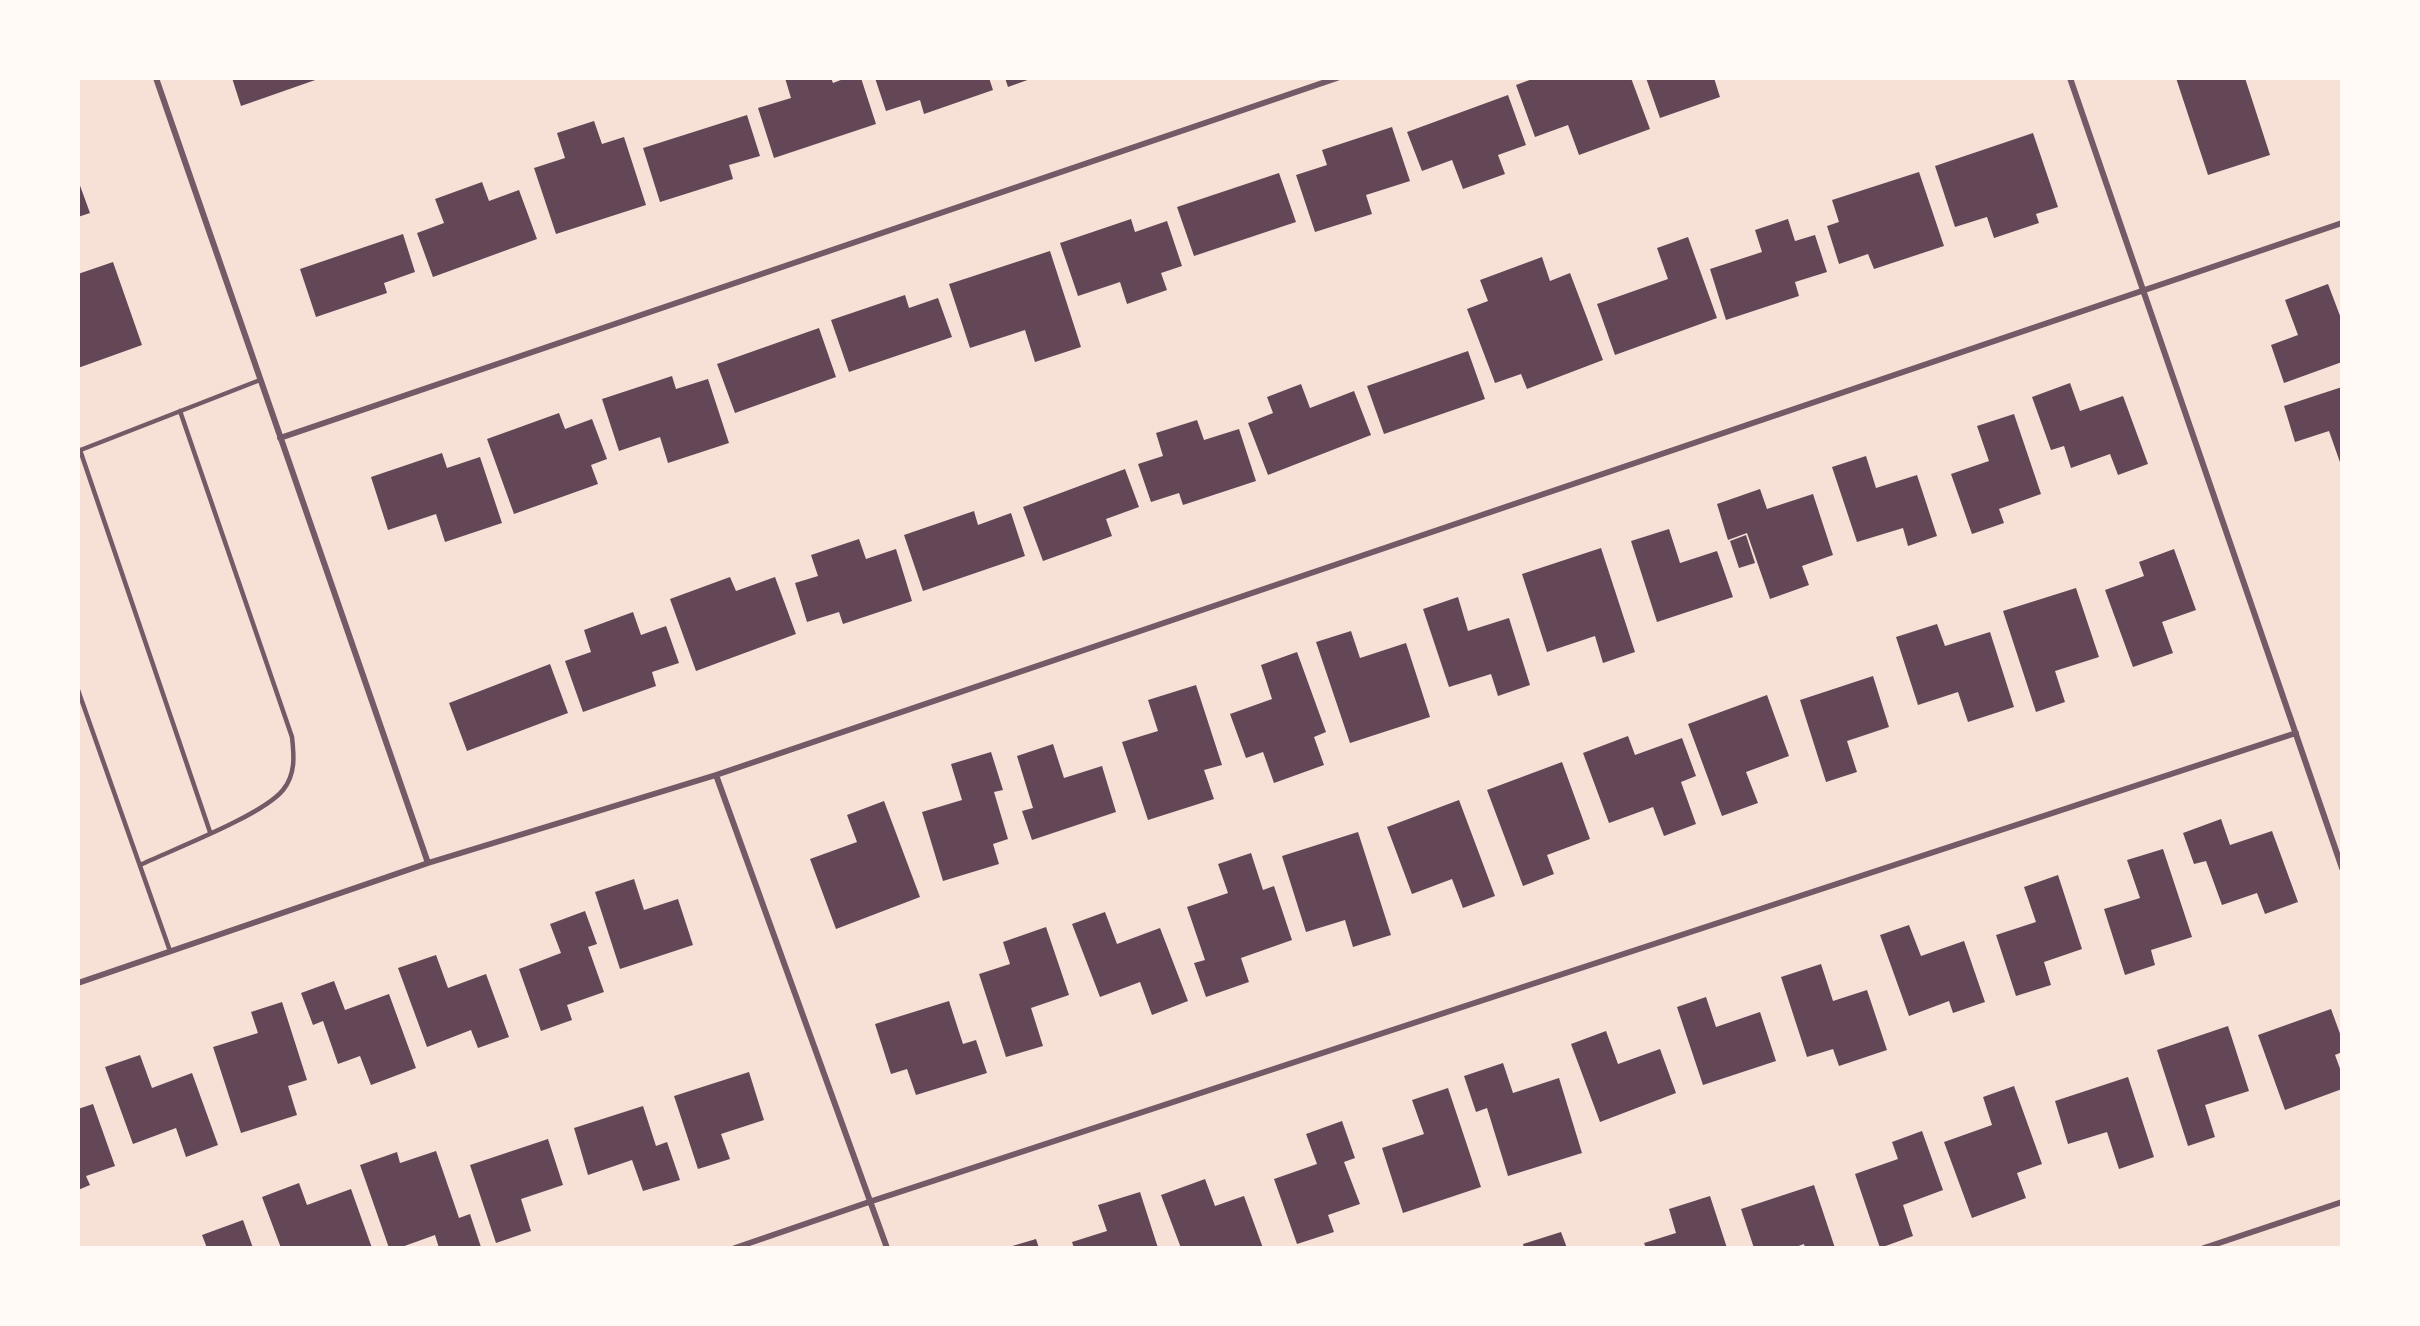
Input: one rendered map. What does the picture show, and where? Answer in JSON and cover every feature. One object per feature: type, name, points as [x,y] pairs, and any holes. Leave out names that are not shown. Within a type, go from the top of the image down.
[{"type":"street","points":[[156,78],[428,863]]},
{"type":"street","points":[[280,438],[1337,78]]},
{"type":"street","points":[[2070,78],[2342,868]]},
{"type":"street","points":[[78,983],[428,863],[716,775],[2342,223]]},
{"type":"street","points":[[735,1248],[2296,733]]},
{"type":"street","points":[[716,775],[872,1201],[887,1248]]},
{"type":"street","points":[[2204,1248],[2342,1202]]},
{"type":"lane","points":[[210,832],[79,451],[260,380]]},
{"type":"lane","points":[[140,864],[257,811],[284,790],[295,764],[292,737],[180,411]]},
{"type":"lane","points":[[78,690],[170,951]]},
{"type":"building","points":[[232,78],[321,78],[241,106]]},
{"type":"building","points":[[785,78],[831,78],[833,83],[846,78],[861,78],[876,124],[774,158],[758,108],[791,98]]},
{"type":"building","points":[[875,78],[989,78],[993,90],[924,114],[920,100],[886,111]]},
{"type":"building","points":[[1005,78],[1033,78],[1008,87]]},
{"type":"building","points":[[1535,78],[1631,78],[1650,129],[1579,155],[1568,125],[1535,137],[1516,85]]},
{"type":"building","points":[[1646,78],[1714,78],[1720,97],[1660,118]]},
{"type":"building","points":[[2176,78],[2245,78],[2270,155],[2208,175]]},
{"type":"building","points":[[1508,95],[1526,145],[1498,155],[1505,174],[1463,189],[1452,160],[1422,171],[1407,132]]},
{"type":"building","points":[[747,115],[760,156],[729,165],[733,179],[660,202],[643,148]]},
{"type":"building","points":[[594,121],[602,144],[624,137],[646,205],[556,234],[534,168],[565,158],[557,133]]},
{"type":"building","points":[[1392,127],[1410,181],[1366,195],[1372,214],[1315,232],[1296,175],[1327,165],[1322,150]]},
{"type":"building","points":[[2033,133],[2058,207],[2036,214],[2039,223],[1994,238],[1987,217],[1955,227],[1935,166]]},
{"type":"building","points":[[1919,172],[1944,246],[1874,269],[1868,254],[1839,264],[1827,226],[1839,222],[1832,200]]},
{"type":"building","points":[[1279,173],[1296,222],[1194,256],[1177,207]]},
{"type":"building","points":[[78,180],[90,213],[78,217]]},
{"type":"building","points":[[482,182],[489,201],[519,190],[537,239],[433,277],[417,233],[444,223],[435,199]]},
{"type":"building","points":[[1131,219],[1135,232],[1167,221],[1182,266],[1161,273],[1167,290],[1127,304],[1120,282],[1078,296],[1060,243]]},
{"type":"building","points":[[1788,219],[1795,241],[1815,235],[1827,272],[1795,282],[1799,296],[1726,320],[1710,269],[1762,252],[1755,230]]},
{"type":"building","points":[[403,234],[415,272],[384,283],[387,293],[316,317],[300,269]]},
{"type":"building","points":[[1688,237],[1717,318],[1615,355],[1597,304],[1668,279],[1657,248]]},
{"type":"building","points":[[1050,251],[1081,347],[1035,362],[1025,330],[970,348],[949,284]]},
{"type":"building","points":[[1542,257],[1550,281],[1570,273],[1603,360],[1527,389],[1521,374],[1495,383],[1467,309],[1488,301],[1480,280]]},
{"type":"building","points":[[113,262],[142,345],[78,368],[78,274]]},
{"type":"building","points":[[2328,284],[2342,321],[2342,362],[2284,383],[2271,345],[2298,335],[2285,300]]},
{"type":"building","points":[[905,295],[909,308],[938,298],[952,337],[849,372],[831,320]]},
{"type":"building","points":[[819,328],[836,377],[735,413],[717,364]]},
{"type":"building","points":[[1468,351],[1485,399],[1384,434],[1367,386]]},
{"type":"building","points":[[672,376],[676,389],[708,379],[729,443],[668,463],[660,437],[619,451],[602,399]]},
{"type":"building","points":[[2070,383],[2080,411],[2123,396],[2148,464],[2118,475],[2110,454],[2071,468],[2064,446],[2051,450],[2032,397]]},
{"type":"building","points":[[1301,384],[1310,408],[1354,391],[1371,435],[1268,475],[1248,423],[1273,413],[1267,397]]},
{"type":"building","points":[[2342,387],[2342,468],[2329,431],[2295,442],[2284,406]]},
{"type":"building","points":[[559,413],[565,429],[592,419],[607,459],[591,465],[598,484],[514,514],[487,439]]},
{"type":"building","points":[[2014,414],[2041,494],[1999,509],[2004,523],[1972,534],[1951,474],[1989,461],[1977,426]]},
{"type":"building","points":[[1197,420],[1204,440],[1239,429],[1256,481],[1183,505],[1179,493],[1151,502],[1138,464],[1163,456],[1156,433]]},
{"type":"building","points":[[442,453],[447,468],[480,457],[502,523],[445,542],[436,514],[388,530],[371,477]]},
{"type":"building","points":[[1866,456],[1876,488],[1917,475],[1937,536],[1908,546],[1903,528],[1857,542],[1832,467]]},
{"type":"building","points":[[1125,469],[1139,507],[1106,519],[1112,536],[1043,561],[1023,507]]},
{"type":"building","points":[[1760,489],[1767,509],[1813,494],[1833,555],[1802,566],[1809,585],[1770,599],[1747,533],[1728,540],[1717,504]]},
{"type":"building","points":[[974,511],[978,525],[1011,513],[1025,556],[923,591],[904,535]]},
{"type":"building","points":[[1669,529],[1680,563],[1717,551],[1733,597],[1657,622],[1631,541]]},
{"type":"building","points":[[1746,535],[1755,563],[1739,568],[1730,541]]},
{"type":"building","points":[[859,539],[866,559],[896,549],[912,601],[843,624],[839,612],[807,622],[795,583],[818,576],[811,555]]},
{"type":"building","points":[[1601,548],[1635,652],[1603,663],[1595,636],[1547,652],[1522,574]]},
{"type":"building","points":[[2174,549],[2196,610],[2162,622],[2173,653],[2133,667],[2105,590],[2144,576],[2139,562]]},
{"type":"building","points":[[730,577],[736,591],[775,577],[796,634],[696,671],[670,599]]},
{"type":"building","points":[[2076,588],[2099,657],[2055,671],[2065,702],[2036,712],[2003,611]]},
{"type":"building","points":[[1458,597],[1468,631],[1509,618],[1530,685],[1498,696],[1491,674],[1449,687],[1423,609]]},
{"type":"building","points":[[633,612],[641,635],[666,626],[679,663],[652,672],[656,686],[583,712],[565,661],[591,652],[584,630]]},
{"type":"building","points":[[1937,624],[1945,646],[1990,632],[2014,707],[1968,722],[1958,692],[1918,705],[1896,637]]},
{"type":"building","points":[[1351,631],[1360,658],[1406,643],[1430,717],[1350,743],[1316,642]]},
{"type":"building","points":[[1297,652],[1326,732],[1314,737],[1324,765],[1274,783],[1263,752],[1246,758],[1230,714],[1272,699],[1261,665]]},
{"type":"building","points":[[550,664],[568,713],[467,751],[449,703]]},
{"type":"building","points":[[1873,676],[1889,727],[1847,741],[1857,772],[1826,782],[1800,700]]},
{"type":"building","points":[[1196,685],[1222,765],[1204,770],[1214,799],[1148,820],[1122,742],[1158,731],[1148,700]]},
{"type":"building","points":[[1767,695],[1789,756],[1746,772],[1758,803],[1722,816],[1688,724]]},
{"type":"building","points":[[1628,736],[1635,755],[1682,738],[1696,776],[1681,782],[1696,824],[1664,836],[1653,807],[1609,823],[1583,753]]},
{"type":"building","points":[[1053,744],[1064,778],[1102,766],[1116,812],[1032,840],[1022,811],[1033,808],[1017,756]]},
{"type":"building","points":[[991,752],[1003,790],[994,792],[1008,839],[993,844],[999,864],[943,881],[922,812],[962,800],[951,764]]},
{"type":"building","points":[[1562,762],[1590,839],[1547,855],[1554,874],[1523,886],[1487,790]]},
{"type":"building","points":[[1459,800],[1495,896],[1463,908],[1452,879],[1412,894],[1387,827]]},
{"type":"building","points":[[884,801],[920,897],[836,929],[810,859],[857,842],[847,815]]},
{"type":"building","points":[[2221,819],[2230,845],[2272,831],[2298,902],[2265,914],[2257,893],[2222,905],[2206,861],[2194,864],[2183,833]]},
{"type":"building","points":[[1358,832],[1391,935],[1353,947],[1345,920],[1306,932],[1282,856]]},
{"type":"building","points":[[2163,849],[2192,937],[2151,950],[2155,965],[2125,975],[2104,909],[2140,898],[2127,860]]},
{"type":"building","points":[[1251,853],[1263,890],[1274,886],[1292,940],[1241,958],[1249,982],[1206,997],[1194,963],[1205,960],[1187,907],[1228,893],[1218,864]]},
{"type":"building","points":[[2058,875],[2082,949],[2044,962],[2051,985],[2016,996],[1996,935],[2036,922],[2024,887]]},
{"type":"building","points":[[634,879],[644,910],[678,899],[693,945],[620,969],[595,892]]},
{"type":"building","points":[[585,911],[597,944],[588,947],[604,992],[567,1005],[572,1020],[541,1031],[519,969],[561,953],[550,924]]},
{"type":"building","points":[[1105,912],[1117,944],[1160,928],[1188,1001],[1152,1015],[1140,982],[1100,997],[1072,924]]},
{"type":"building","points":[[1909,925],[1921,956],[1964,941],[1985,1002],[1953,1013],[1949,1001],[1909,1016],[1880,935]]},
{"type":"building","points":[[1046,927],[1069,995],[1031,1008],[1043,1046],[1006,1057],[979,974],[1010,964],[1003,942]]},
{"type":"building","points":[[436,955],[448,988],[486,974],[509,1037],[478,1048],[471,1030],[427,1047],[398,968]]},
{"type":"building","points":[[1821,964],[1833,1001],[1867,990],[1887,1050],[1839,1066],[1833,1049],[1807,1057],[1781,977]]},
{"type":"building","points":[[334,981],[345,1010],[389,994],[416,1068],[371,1085],[360,1056],[338,1064],[323,1021],[313,1025],[301,993]]},
{"type":"building","points":[[1706,997],[1716,1027],[1760,1012],[1776,1061],[1703,1085],[1677,1007]]},
{"type":"building","points":[[949,1001],[963,1044],[976,1040],[987,1073],[916,1095],[907,1069],[891,1074],[875,1024]]},
{"type":"building","points":[[282,1002],[307,1080],[288,1086],[297,1115],[241,1133],[213,1047],[258,1033],[251,1012]]},
{"type":"building","points":[[2331,1009],[2342,1039],[2342,1052],[2335,1055],[2342,1074],[2342,1089],[2285,1110],[2258,1035]]},
{"type":"building","points":[[2228,1026],[2249,1091],[2205,1105],[2215,1137],[2188,1146],[2157,1050]]},
{"type":"building","points":[[1606,1031],[1618,1064],[1660,1049],[1676,1093],[1600,1122],[1571,1044]]},
{"type":"building","points":[[140,1055],[152,1088],[192,1073],[218,1145],[186,1157],[176,1128],[133,1144],[105,1067]]},
{"type":"building","points":[[1503,1063],[1513,1093],[1559,1078],[1582,1153],[1508,1176],[1487,1108],[1476,1112],[1464,1076]]},
{"type":"building","points":[[749,1072],[764,1120],[721,1134],[730,1159],[698,1169],[674,1096]]},
{"type":"building","points":[[2128,1077],[2154,1157],[2119,1169],[2107,1132],[2068,1144],[2055,1101]]},
{"type":"building","points":[[2014,1086],[2042,1164],[2017,1173],[2026,1198],[1972,1218],[1944,1142],[1992,1125],[1983,1097]]},
{"type":"building","points":[[1448,1088],[1481,1187],[1403,1213],[1382,1148],[1424,1134],[1412,1100]]},
{"type":"building","points":[[93,1104],[115,1166],[86,1176],[90,1185],[78,1190],[78,1109]]},
{"type":"building","points":[[643,1106],[656,1146],[667,1142],[680,1180],[643,1191],[632,1160],[588,1175],[574,1128]]},
{"type":"building","points":[[1342,1121],[1355,1158],[1344,1162],[1360,1204],[1328,1215],[1334,1232],[1297,1244],[1274,1179],[1317,1164],[1306,1134]]},
{"type":"building","points":[[1922,1131],[1943,1190],[1903,1205],[1913,1236],[1880,1248],[1855,1174],[1898,1159],[1892,1142]]},
{"type":"building","points":[[548,1139],[563,1185],[521,1199],[531,1231],[496,1243],[470,1165]]},
{"type":"building","points":[[436,1151],[459,1218],[470,1214],[481,1247],[439,1248],[435,1235],[399,1248],[389,1248],[360,1165],[397,1152],[400,1163]]},
{"type":"building","points":[[1205,1179],[1215,1206],[1244,1196],[1263,1248],[1181,1248],[1161,1195]]},
{"type":"building","points":[[299,1183],[307,1205],[351,1189],[372,1248],[281,1248],[262,1197]]},
{"type":"building","points":[[1814,1185],[1835,1248],[1805,1248],[1804,1244],[1793,1248],[1754,1248],[1741,1209]]},
{"type":"building","points":[[1140,1192],[1158,1248],[1074,1248],[1072,1242],[1107,1231],[1098,1205]]},
{"type":"building","points":[[1710,1196],[1727,1248],[1646,1248],[1644,1243],[1676,1233],[1669,1209]]},
{"type":"building","points":[[243,1220],[253,1248],[207,1248],[202,1235]]},
{"type":"building","points":[[1561,1232],[1567,1248],[1524,1248],[1523,1244]]},
{"type":"building","points":[[1036,1239],[1039,1248],[1009,1248],[1009,1247]]}]
